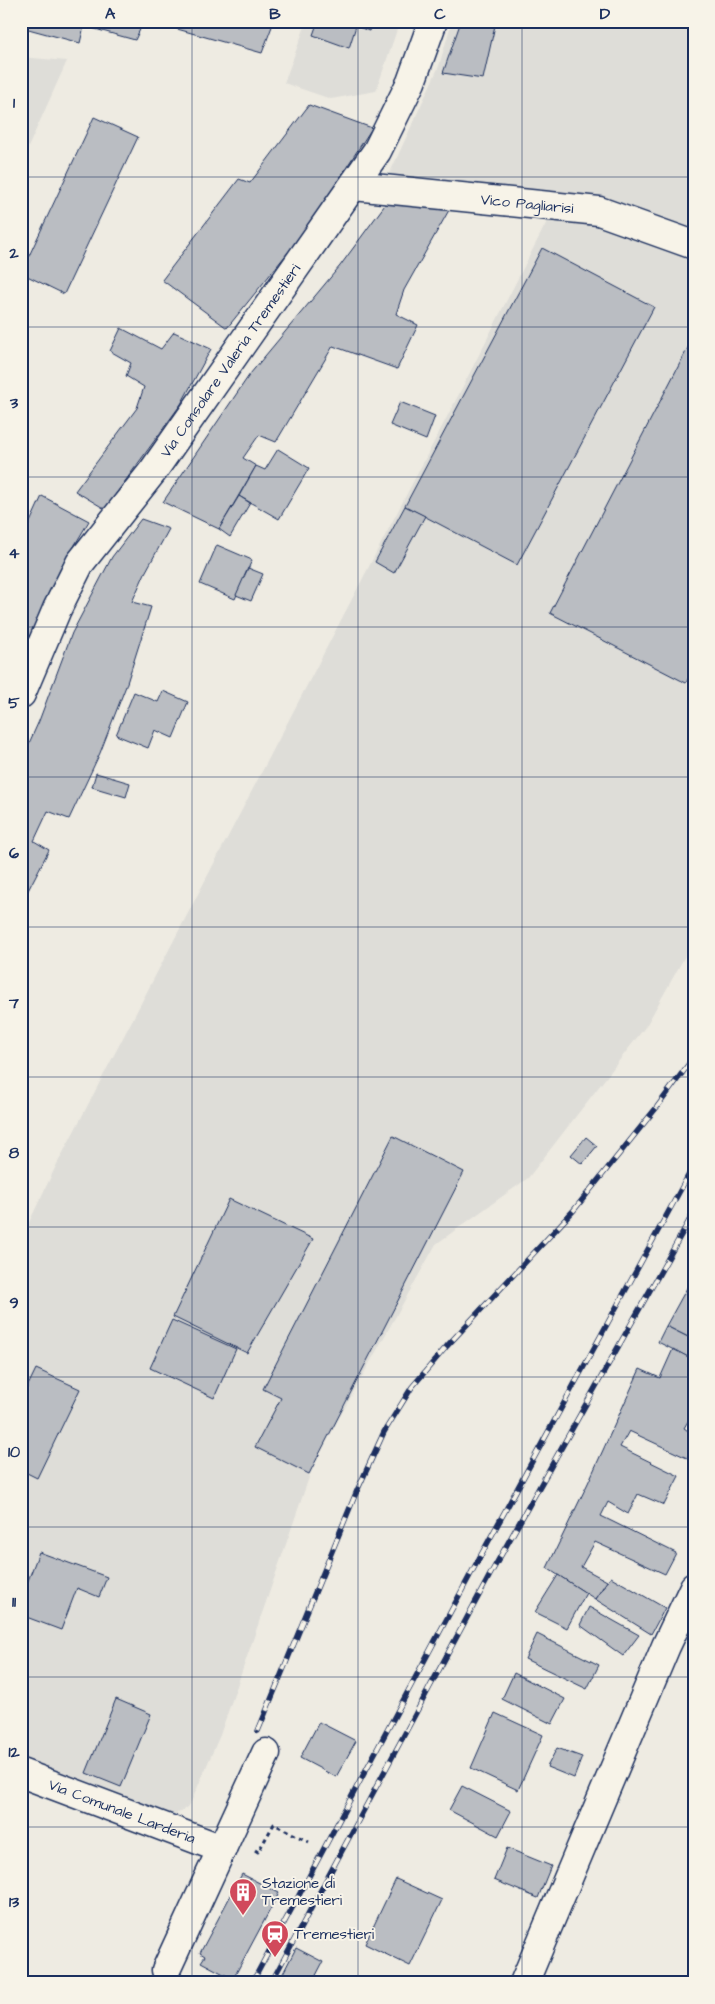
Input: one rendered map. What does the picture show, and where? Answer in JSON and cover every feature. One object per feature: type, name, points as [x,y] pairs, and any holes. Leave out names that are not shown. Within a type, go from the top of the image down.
[{"type":"street","name":"Via Consolare Valeria Tremestieri","points":[[21,694],[57,608],[80,563],[153,471],[377,151],[411,82],[433,21]]},
{"type":"street","name":"Vico Pagliarisi","points":[[354,186],[599,211],[694,245]]},
{"type":"street","points":[[524,1983],[666,1646],[694,1586]]},
{"type":"street","points":[[166,1970],[266,1753]]},
{"type":"street","name":"Via Comunale Larderia","points":[[21,1773],[222,1849]]},
{"type":"path","points":[[256,1850],[258,1852],[274,1824],[310,1842]]},
{"type":"shaded area","points":[[307,21],[400,21],[376,91],[331,99],[284,83]]},
{"type":"shaded area","points":[[452,21],[694,21],[694,940],[646,1026],[528,1178],[436,1244],[314,1463],[220,1735],[192,1800],[180,1812],[170,1815],[161,1814],[21,1756],[21,1239],[55,1168],[458,396],[561,194],[388,177],[439,66]]},
{"type":"shaded area","points":[[21,57],[67,61],[21,163]]},
{"type":"building","points":[[21,21],[66,21],[84,26],[80,43],[21,27]]},
{"type":"building","points":[[66,21],[144,21],[135,40]]},
{"type":"building","points":[[149,21],[274,21],[262,53]]},
{"type":"building","points":[[318,21],[372,21],[369,31],[356,26],[349,48],[313,35]]},
{"type":"building","points":[[461,21],[496,21],[483,79],[443,73]]},
{"type":"building","points":[[309,105],[372,128],[306,230],[227,328],[162,280],[239,179],[250,183]]},
{"type":"building","points":[[94,117],[138,137],[64,294],[21,273]]},
{"type":"building","points":[[390,198],[453,203],[404,290],[396,314],[418,325],[397,369],[333,346],[276,442],[259,435],[243,458],[256,466],[219,529],[163,502],[250,374],[340,266]]},
{"type":"building","points":[[542,248],[654,307],[517,565],[405,506]]},
{"type":"building","points":[[121,328],[161,349],[174,332],[211,349],[181,404],[105,509],[75,491],[137,408],[144,387],[126,376],[131,363],[110,351]]},
{"type":"building","points":[[692,340],[694,341],[694,667],[686,683],[550,613]]},
{"type":"building","points":[[400,402],[435,416],[426,440],[390,425]]},
{"type":"building","points":[[278,449],[309,468],[279,519],[239,496],[256,466],[265,470]]},
{"type":"building","points":[[42,496],[89,521],[60,570],[21,664],[21,542]]},
{"type":"building","points":[[239,496],[250,503],[230,537],[219,529]]},
{"type":"building","points":[[405,506],[425,516],[394,573],[375,562]]},
{"type":"building","points":[[141,519],[169,529],[145,573],[132,602],[151,607],[126,686],[100,753],[69,819],[48,811],[34,841],[49,850],[21,904],[21,761],[39,721],[72,633],[112,557]]},
{"type":"building","points":[[217,545],[252,560],[235,599],[200,584]]},
{"type":"building","points":[[248,568],[263,574],[251,601],[236,595]]},
{"type":"building","points":[[163,691],[188,702],[173,738],[155,730],[148,748],[116,735],[134,692],[158,702]]},
{"type":"building","points":[[96,773],[130,783],[126,797],[92,787]]},
{"type":"building","points":[[393,1136],[464,1172],[309,1474],[255,1447],[281,1398],[263,1389]]},
{"type":"building","points":[[586,1137],[597,1146],[582,1164],[571,1155]]},
{"type":"building","points":[[229,1199],[313,1239],[247,1353],[173,1317]]},
{"type":"building","points":[[694,1275],[694,1340],[666,1326]]},
{"type":"building","points":[[172,1320],[236,1349],[214,1398],[150,1368]]},
{"type":"building","points":[[666,1326],[694,1340],[694,1360],[658,1342]]},
{"type":"building","points":[[673,1349],[694,1360],[694,1411],[684,1428],[694,1435],[694,1445],[687,1458],[629,1431],[620,1447],[679,1476],[664,1505],[638,1494],[628,1514],[608,1502],[601,1516],[676,1553],[665,1574],[595,1542],[581,1567],[607,1581],[595,1599],[547,1568],[640,1369],[660,1378]]},
{"type":"building","points":[[36,1369],[80,1389],[37,1478],[21,1470],[21,1400]]},
{"type":"building","points":[[39,1552],[107,1577],[99,1597],[77,1588],[61,1630],[21,1615],[21,1599]]},
{"type":"building","points":[[558,1575],[586,1593],[567,1628],[535,1612]]},
{"type":"building","points":[[611,1577],[665,1608],[651,1634],[595,1599]]},
{"type":"building","points":[[589,1607],[639,1635],[623,1656],[580,1625]]},
{"type":"building","points":[[537,1634],[599,1665],[587,1689],[525,1659]]},
{"type":"building","points":[[514,1673],[565,1699],[552,1724],[502,1699]]},
{"type":"building","points":[[116,1699],[151,1714],[121,1787],[86,1773]]},
{"type":"building","points":[[495,1713],[543,1735],[518,1790],[471,1768]]},
{"type":"building","points":[[319,1722],[356,1741],[336,1777],[300,1758]]},
{"type":"building","points":[[557,1748],[582,1757],[574,1778],[547,1767]]},
{"type":"building","points":[[462,1786],[511,1811],[498,1836],[449,1810]]},
{"type":"building","points":[[507,1848],[551,1866],[538,1898],[494,1880]]},
{"type":"building","name":"Stazione di Tremestieri","points":[[242,1874],[279,1893],[233,1979],[201,1962],[205,1956],[200,1953]]},
{"type":"building","points":[[396,1879],[442,1900],[410,1966],[365,1944]]},
{"type":"building","points":[[296,1948],[323,1962],[312,1983],[278,1983]]},
{"type":"railway","points":[[258,1731],[356,1493],[384,1432],[412,1387],[447,1346],[574,1210],[657,1107],[694,1057]]},
{"type":"railway","points":[[252,1983],[475,1566],[694,1165]]},
{"type":"railway","points":[[271,1983],[491,1573],[694,1212]]},
{"type":"place","name":"Stazione di Tremestieri","points":[[243,1916]]},
{"type":"place","name":"Tremestieri","points":[[275,1958]]}]
